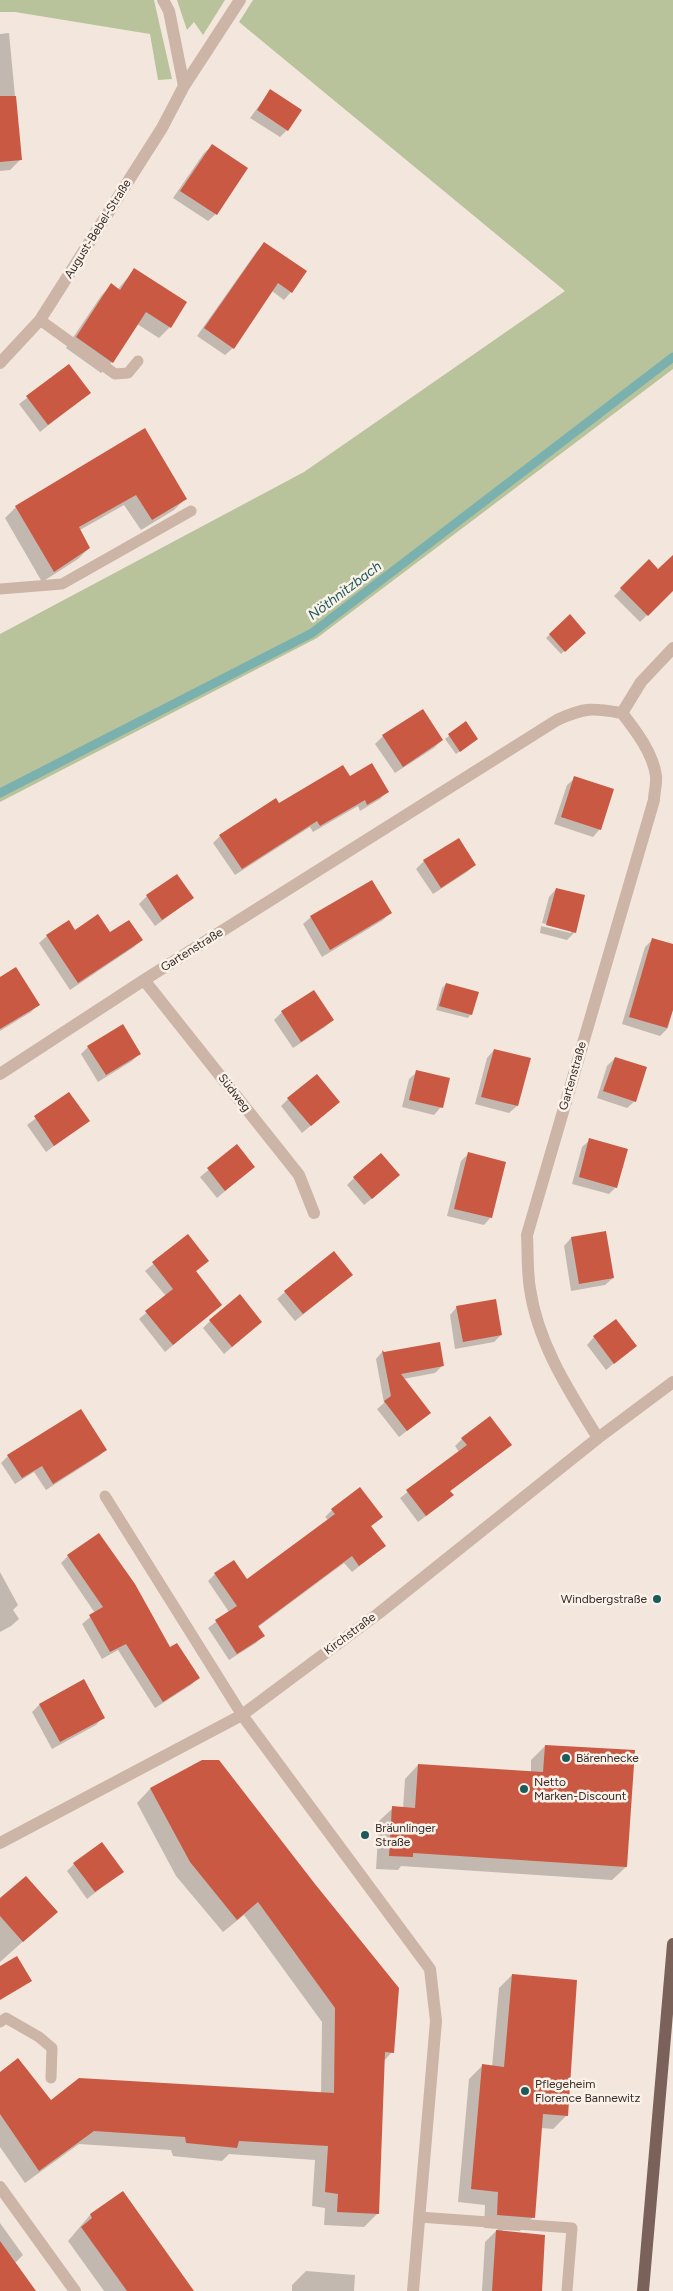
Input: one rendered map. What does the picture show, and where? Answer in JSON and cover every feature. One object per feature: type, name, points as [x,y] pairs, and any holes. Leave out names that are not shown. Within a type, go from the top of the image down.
[{"type":"main road","points":[[643,2291],[673,1944]]},
{"type":"street","points":[[163,0],[169,12],[184,86]]},
{"type":"street","name":"August-Bebel-Straße","points":[[0,363],[40,320],[162,128],[184,86],[240,0]]},
{"type":"street","points":[[622,713],[642,682],[673,648]]},
{"type":"street","name":"Gartenstraße","points":[[0,1074],[144,980],[557,720],[579,710],[598,709],[622,713],[639,735],[649,756],[656,776],[654,800],[527,1235],[530,1289],[540,1330],[561,1377],[598,1438]]},
{"type":"street","name":"Südweg","points":[[144,980],[299,1175],[314,1213]]},
{"type":"street","name":"Kirchstraße","points":[[0,1843],[242,1715],[379,1613],[598,1438],[673,1382]]},
{"type":"street","points":[[242,1715],[430,1969],[436,2020],[413,2291]]},
{"type":"street","points":[[0,2187],[75,2291]]},
{"type":"lane","points":[[40,320],[115,374],[128,373],[138,362]]},
{"type":"lane","points":[[0,589],[62,584],[191,511]]},
{"type":"lane","points":[[105,1496],[242,1715]]},
{"type":"lane","points":[[0,2022],[6,2018],[39,2036],[52,2048],[51,2078]]},
{"type":"lane","points":[[419,2217],[572,2228],[567,2291]]},
{"type":"green space","points":[[0,0],[154,0],[172,79],[158,80],[150,34],[15,12],[0,12]]},
{"type":"green space","points":[[177,0],[225,0],[203,35],[194,22],[187,30]]},
{"type":"green space","points":[[253,0],[673,0],[673,369],[317,638],[0,802],[0,634],[304,472],[565,291],[239,22]]},
{"type":"building","points":[[270,89],[302,110],[288,131],[257,110]]},
{"type":"building","points":[[0,96],[16,96],[22,160],[0,162]]},
{"type":"building","points":[[212,144],[248,168],[217,215],[180,191]]},
{"type":"building","points":[[264,242],[307,271],[292,293],[278,283],[234,349],[204,328]]},
{"type":"building","points":[[134,268],[187,302],[171,328],[146,312],[113,363],[76,337],[111,283],[120,290]]},
{"type":"building","points":[[69,364],[91,393],[48,425],[26,396]]},
{"type":"building","points":[[145,428],[187,499],[152,520],[136,495],[79,527],[90,548],[54,572],[15,506]]},
{"type":"building","points":[[673,555],[673,591],[648,616],[620,588],[649,559],[658,569]]},
{"type":"building","points":[[570,614],[586,633],[565,652],[549,634]]},
{"type":"building","points":[[423,709],[443,740],[403,767],[382,735]]},
{"type":"building","points":[[466,721],[478,739],[460,752],[448,734]]},
{"type":"building","points":[[372,763],[389,792],[367,805],[365,800],[320,826],[317,821],[242,869],[219,835],[276,798],[279,803],[343,765],[350,776]]},
{"type":"building","points":[[574,776],[614,789],[601,830],[561,817]]},
{"type":"building","points":[[459,838],[476,865],[441,888],[423,860]]},
{"type":"building","points":[[177,874],[194,898],[162,920],[146,895]]},
{"type":"building","points":[[372,880],[392,913],[330,950],[310,916]]},
{"type":"building","points":[[556,888],[585,895],[576,933],[546,925]]},
{"type":"building","points":[[98,914],[110,932],[129,920],[143,940],[78,983],[46,935],[69,920],[75,930]]},
{"type":"building","points":[[652,938],[673,944],[673,1010],[667,1028],[629,1017]]},
{"type":"building","points":[[16,967],[40,1005],[0,1029],[0,977]]},
{"type":"building","points":[[446,983],[479,992],[472,1015],[439,1006]]},
{"type":"building","points":[[314,990],[334,1020],[301,1042],[281,1011]]},
{"type":"building","points":[[123,1024],[141,1054],[106,1075],[87,1046]]},
{"type":"building","points":[[494,1049],[531,1058],[518,1106],[481,1097]]},
{"type":"building","points":[[615,1057],[647,1067],[636,1102],[603,1091]]},
{"type":"building","points":[[416,1070],[450,1078],[443,1108],[409,1100]]},
{"type":"building","points":[[317,1074],[340,1102],[311,1126],[287,1098]]},
{"type":"building","points":[[69,1092],[90,1121],[54,1146],[34,1116]]},
{"type":"building","points":[[589,1138],[628,1149],[617,1188],[579,1177]]},
{"type":"building","points":[[237,1144],[255,1167],[225,1191],[207,1168]]},
{"type":"building","points":[[468,1152],[506,1162],[492,1218],[454,1209]]},
{"type":"building","points":[[381,1153],[400,1175],[372,1199],[353,1177]]},
{"type":"building","points":[[606,1231],[614,1278],[579,1284],[571,1237]]},
{"type":"building","points":[[188,1234],[209,1261],[196,1271],[222,1305],[173,1345],[145,1311],[173,1289],[152,1262]]},
{"type":"building","points":[[334,1251],[353,1275],[303,1314],[284,1291]]},
{"type":"building","points":[[240,1294],[262,1322],[232,1347],[209,1320]]},
{"type":"building","points":[[496,1299],[502,1335],[463,1342],[456,1306]]},
{"type":"building","points":[[616,1319],[637,1346],[614,1364],[593,1336]]},
{"type":"building","points":[[440,1342],[444,1366],[401,1374],[431,1413],[407,1431],[384,1401],[391,1396],[382,1350],[384,1352]]},
{"type":"building","points":[[81,1409],[107,1450],[53,1484],[42,1466],[22,1478],[7,1455]]},
{"type":"building","points":[[490,1416],[512,1445],[450,1491],[454,1495],[426,1516],[406,1490],[467,1445],[461,1438]]},
{"type":"building","points":[[360,1487],[383,1517],[371,1526],[386,1546],[359,1566],[352,1556],[258,1626],[265,1636],[237,1654],[215,1620],[237,1606],[214,1573],[234,1560],[247,1579],[335,1514],[331,1509]]},
{"type":"building","points":[[99,1533],[135,1584],[170,1647],[177,1643],[200,1678],[163,1702],[126,1644],[110,1652],[89,1615],[103,1607],[67,1555]]},
{"type":"building","points":[[84,1679],[105,1718],[60,1742],[39,1704]]},
{"type":"building","name":"Netto Marken-Discount","points":[[545,1745],[635,1750],[627,1867],[413,1853],[413,1857],[389,1856],[392,1806],[415,1808],[418,1764],[543,1772]]},
{"type":"building","points":[[202,1760],[219,1760],[399,1988],[394,2053],[385,2052],[379,2214],[337,2212],[338,2194],[325,2192],[328,2146],[239,2141],[237,2148],[186,2143],[185,2137],[94,2131],[39,2171],[0,2114],[0,2072],[18,2058],[51,2100],[79,2078],[334,2093],[335,2008],[258,1902],[237,1920],[190,1862],[150,1788]]},
{"type":"building","points":[[102,1842],[124,1872],[95,1892],[73,1863]]},
{"type":"building","points":[[26,1876],[58,1912],[23,1942],[0,1916],[0,1898]]},
{"type":"building","points":[[17,1956],[32,1981],[0,2000],[0,1966]]},
{"type":"building","name":"Pflegeheim Florence Bannewitz","points":[[512,1974],[577,1980],[568,2116],[543,2114],[535,2218],[497,2215],[498,2192],[471,2189],[482,2064],[504,2067]]},
{"type":"building","points":[[123,2191],[194,2291],[127,2291],[81,2227],[92,2218],[90,2214]]},
{"type":"building","points":[[496,2230],[545,2235],[542,2291],[492,2291]]},
{"type":"building","points":[[0,2241],[36,2291],[0,2291]]},
{"type":"waterway","name":"Nöthnitzbach","points":[[0,793],[312,633],[673,357]]},
{"type":"place","name":"Windbergstraße","points":[[657,1599]]},
{"type":"place","name":"Bärenhecke","points":[[566,1758]]},
{"type":"place","name":"Netto Marken-Discount","points":[[524,1789]]},
{"type":"place","name":"Bräunlinger Straße","points":[[365,1835]]},
{"type":"place","name":"Pflegeheim Florence Bannewitz","points":[[525,2091]]}]
